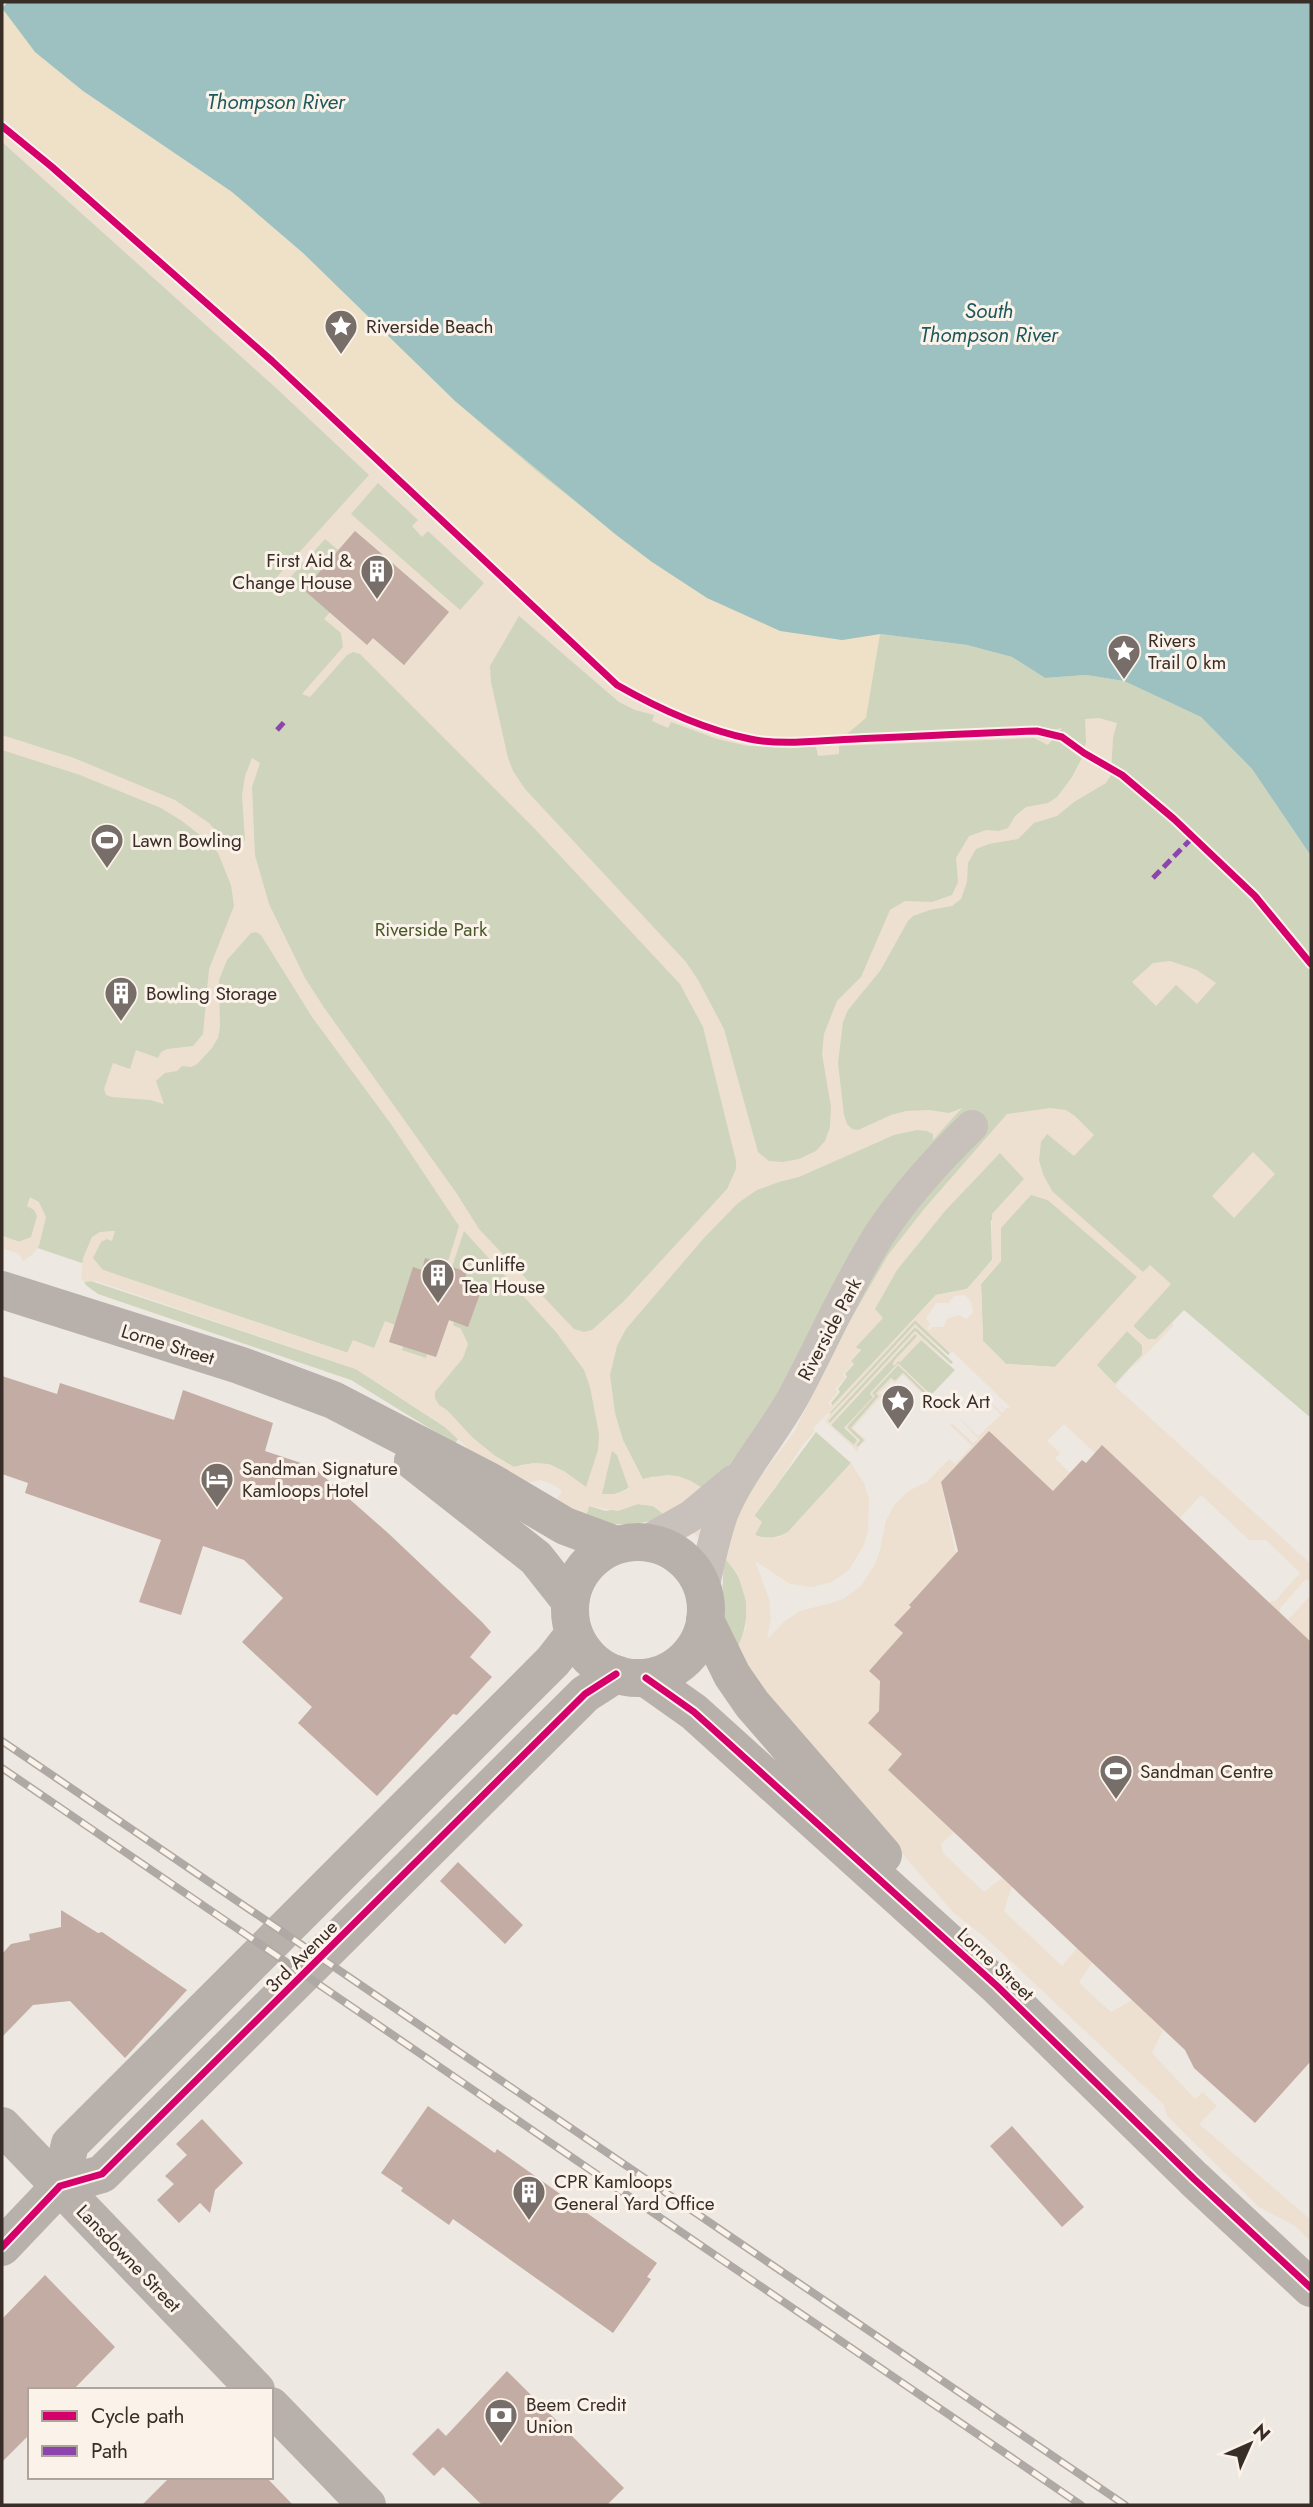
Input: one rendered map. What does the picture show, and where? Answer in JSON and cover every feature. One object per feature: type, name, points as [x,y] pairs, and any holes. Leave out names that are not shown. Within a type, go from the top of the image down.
[{"type":"street","name":"Riverside Park","points":[[704,1604],[724,1511],[745,1471],[780,1420],[878,1236],[911,1192],[972,1126]]},
{"type":"street","name":"Lorne Street","points":[[2,1290],[239,1365],[333,1400],[489,1481],[565,1526],[630,1543]]},
{"type":"street","name":"Lorne Street","points":[[333,1400],[536,1558],[572,1618]]},
{"type":"street","name":"Riverside Park","points":[[630,1543],[691,1516],[745,1471]]},
{"type":"street","points":[[630,1543],[664,1547],[681,1557],[694,1571],[704,1604],[700,1637],[691,1652],[679,1664],[663,1673],[631,1676],[598,1665],[584,1651],[572,1618],[575,1583],[585,1567],[598,1554],[630,1543]]},
{"type":"street","name":"Lorne Street","points":[[704,1604],[732,1675],[752,1704],[997,1986]]},
{"type":"street","name":"3rd Avenue","points":[[572,1618],[553,1661],[70,2144],[60,2186],[102,2174],[585,1694],[631,1676]]},
{"type":"street","name":"Lorne Street","points":[[631,1676],[694,1712],[997,1986],[1194,2179],[1311,2288]]},
{"type":"street","name":"Lansdowne Street","points":[[2,2126],[254,2388]]},
{"type":"street","points":[[2,2247],[60,2186]]},
{"type":"street","points":[[273,2408],[368,2505]]},
{"type":"green space","name":"Riverside Park","points":[[2,8],[35,52],[615,534],[880,634],[967,645],[1012,657],[1045,678],[1086,675],[1124,681],[1201,717],[1252,769],[1311,856],[1311,1418],[1184,1310],[1156,1339],[1148,1340],[1133,1326],[1163,1292],[1030,1180],[991,1221],[992,1260],[967,1289],[936,1295],[833,1406],[831,1403],[840,1392],[838,1389],[847,1377],[845,1374],[854,1364],[851,1361],[860,1349],[704,1489],[652,1477],[609,1495],[589,1490],[564,1472],[545,1464],[514,1467],[348,1353],[2,1236]]},
{"type":"green space","points":[[1031,1194],[1048,1200],[1138,1277],[1055,1367],[1006,1364],[983,1341],[981,1284],[1001,1261],[1001,1227]]},
{"type":"green space","points":[[88,1280],[356,1369],[445,1427],[458,1439],[455,1444],[351,1380],[98,1294],[84,1282]]},
{"type":"green space","points":[[915,1320],[950,1353],[948,1355],[915,1325],[831,1414],[829,1412]]},
{"type":"green space","points":[[915,1327],[953,1362],[951,1364],[915,1331],[830,1423],[828,1421]]},
{"type":"green space","points":[[1127,1331],[1142,1345],[1142,1355],[1115,1384],[1096,1365]]},
{"type":"green space","points":[[915,1334],[918,1336],[894,1361],[894,1366],[921,1340],[955,1370],[931,1395],[898,1364],[870,1394],[873,1397],[872,1393],[898,1365],[926,1392],[924,1394],[903,1373],[895,1381],[891,1378],[851,1428],[865,1440],[858,1447],[856,1445],[860,1440],[846,1428],[856,1416],[845,1428],[858,1441],[853,1445],[831,1425]]},
{"type":"green space","points":[[816,1432],[851,1463],[788,1532],[772,1538],[755,1535],[754,1516]]},
{"type":"green space","points":[[638,1504],[653,1506],[666,1516],[625,1524],[585,1519],[589,1506],[606,1511]]},
{"type":"green space","points":[[724,1557],[740,1580],[746,1605],[744,1630],[734,1656],[724,1620]]},
{"type":"sand","name":"Riverside Beach","points":[[2,8],[35,52],[83,91],[232,192],[303,253],[455,401],[539,473],[652,562],[842,640],[880,634],[866,718],[841,739],[753,737],[688,719],[627,688],[318,398],[2,114]]},
{"type":"shaded area","points":[[2,114],[318,398],[627,688],[663,709],[695,722],[754,737],[821,738],[1062,728],[1048,745],[1034,738],[839,746],[839,754],[818,756],[816,747],[748,746],[717,739],[671,722],[668,728],[652,721],[654,715],[619,702],[519,616],[490,666],[491,682],[513,771],[525,789],[686,962],[698,980],[724,1029],[758,1152],[769,1161],[799,1159],[816,1151],[825,1141],[830,1127],[831,1107],[822,1054],[824,1034],[837,1001],[861,977],[890,910],[905,901],[932,902],[952,895],[958,882],[956,858],[969,836],[986,830],[999,831],[1008,828],[1015,816],[1026,807],[1048,803],[1057,797],[1083,756],[1086,742],[1085,719],[1099,718],[1117,723],[1113,738],[1111,775],[1106,783],[1074,802],[1057,816],[1034,823],[1018,839],[976,849],[968,863],[967,882],[961,899],[952,906],[930,910],[913,916],[908,921],[880,971],[848,1010],[843,1022],[838,1063],[844,1115],[852,1129],[858,1130],[906,1111],[949,1113],[962,1108],[933,1140],[933,1134],[927,1131],[917,1130],[894,1135],[799,1177],[757,1190],[738,1203],[704,1238],[626,1329],[617,1346],[610,1375],[615,1413],[623,1440],[643,1479],[678,1476],[704,1489],[745,1498],[794,1432],[848,1324],[888,1255],[924,1209],[1007,1114],[1050,1108],[1066,1110],[1094,1135],[1074,1156],[1047,1134],[1041,1142],[1039,1160],[1043,1174],[1052,1191],[1143,1272],[1150,1265],[1171,1284],[1133,1326],[1148,1339],[1156,1339],[1172,1323],[1174,1325],[1132,1369],[1142,1355],[1142,1345],[1127,1331],[1097,1365],[1115,1384],[1130,1370],[1115,1386],[1311,1564],[1311,1583],[1306,1579],[1279,1612],[1269,1603],[1272,1600],[1274,1602],[1300,1573],[1266,1540],[1249,1540],[1201,1495],[1180,1518],[1095,1453],[1064,1424],[1047,1441],[1060,1453],[1055,1458],[1070,1473],[1053,1491],[989,1431],[941,1482],[956,1554],[909,1604],[911,1607],[894,1625],[904,1634],[869,1670],[889,1690],[902,1754],[888,1770],[954,1832],[941,1844],[943,1853],[984,1892],[1002,1878],[1012,1886],[1004,1911],[1062,1966],[1077,1948],[1092,1963],[1079,1982],[1090,1993],[1111,2012],[1132,2000],[1163,2030],[1152,2053],[1195,2099],[1203,2092],[1217,2106],[1199,2124],[1311,2220],[1311,2242],[1295,2226],[1259,2207],[1167,2116],[1164,2105],[986,1938],[955,1914],[840,1783],[734,1656],[746,1627],[746,1601],[738,1575],[724,1557],[670,1515],[666,1516],[653,1506],[638,1504],[618,1511],[589,1506],[585,1519],[553,1505],[562,1491],[556,1486],[541,1480],[521,1484],[479,1459],[445,1427],[356,1369],[96,1281],[84,1282],[81,1278],[83,1258],[92,1237],[100,1232],[115,1231],[112,1241],[107,1239],[101,1242],[93,1258],[103,1270],[347,1353],[353,1340],[374,1348],[385,1321],[395,1325],[389,1342],[403,1346],[402,1350],[426,1358],[427,1354],[436,1357],[449,1320],[454,1322],[453,1325],[461,1329],[468,1344],[463,1358],[435,1392],[439,1405],[474,1439],[514,1467],[533,1463],[549,1464],[586,1487],[598,1450],[599,1434],[584,1370],[556,1332],[464,1231],[452,1267],[447,1265],[459,1226],[391,1124],[312,1017],[261,935],[251,933],[227,960],[219,980],[220,1027],[212,1048],[197,1064],[191,1067],[182,1066],[177,1071],[165,1073],[156,1081],[164,1104],[106,1095],[104,1089],[113,1063],[130,1069],[136,1050],[158,1058],[161,1052],[167,1049],[193,1046],[203,1034],[209,969],[234,906],[231,885],[218,853],[182,821],[161,808],[80,775],[2,750],[2,735],[74,758],[175,800],[209,823],[235,848],[240,847],[245,840],[242,796],[245,776],[252,758],[260,763],[252,787],[255,855],[269,904],[305,978],[479,1229],[574,1329],[584,1332],[592,1330],[624,1301],[727,1189],[736,1169],[736,1161],[703,1027],[680,984],[535,829],[360,654],[353,652],[347,655],[310,697],[302,694],[343,647],[341,633],[324,619],[330,612],[367,644],[373,638],[404,665],[449,612],[355,531],[338,550],[325,539],[276,593],[268,587],[369,475],[2,142]],"holes":[[[378,483],[418,520],[412,526],[422,537],[428,531],[484,583],[460,610],[351,514]],[[1000,1153],[1024,1179],[992,1214],[992,1261],[967,1289],[936,1295],[832,1406],[828,1403],[838,1392],[835,1389],[846,1378],[843,1375],[860,1350],[856,1347],[883,1318],[875,1309],[897,1270],[945,1211]],[[1031,1195],[1048,1200],[1137,1277],[1055,1367],[1006,1364],[983,1341],[981,1284],[1001,1261],[1001,1228]],[[965,1295],[971,1301],[973,1313],[966,1319],[959,1315],[947,1319],[943,1327],[929,1330],[927,1328],[930,1324],[926,1318],[936,1303],[949,1303],[954,1296]],[[915,1320],[1010,1407],[1005,1409],[996,1400],[1005,1410],[1002,1413],[986,1398],[1001,1415],[978,1436],[957,1416],[978,1439],[973,1443],[952,1423],[950,1425],[972,1446],[955,1464],[949,1459],[927,1482],[910,1490],[895,1504],[886,1520],[879,1554],[861,1586],[843,1599],[800,1611],[767,1639],[771,1618],[769,1599],[755,1561],[790,1584],[812,1587],[832,1582],[849,1570],[864,1545],[868,1531],[869,1500],[865,1485],[851,1463],[788,1532],[778,1538],[755,1535],[762,1522],[754,1515],[815,1431],[813,1428],[828,1413],[830,1415],[825,1421],[858,1452],[858,1448],[866,1440],[853,1428],[882,1396],[879,1393],[892,1381],[895,1383],[903,1375],[927,1402],[931,1398],[898,1363],[870,1393],[873,1397],[844,1428],[857,1440],[854,1445],[831,1425],[915,1334],[917,1336],[892,1366],[898,1361],[900,1362],[921,1340],[951,1364],[915,1331],[830,1423],[828,1421],[915,1327],[948,1355],[915,1324],[832,1414],[830,1413]],[[898,1365],[926,1392],[924,1394],[903,1373],[895,1381],[891,1378],[876,1393],[879,1397],[851,1428],[864,1440],[858,1447],[856,1445],[860,1441],[847,1427],[875,1396],[872,1393]],[[612,1451],[617,1455],[629,1489],[616,1494],[602,1494]]]},
{"type":"shaded area","points":[[1170,961],[1197,970],[1216,983],[1197,1004],[1176,985],[1156,1006],[1132,982],[1153,963]]},
{"type":"shaded area","points":[[1253,1152],[1275,1174],[1234,1218],[1212,1196]]},
{"type":"shaded area","points":[[30,1197],[39,1202],[46,1217],[39,1246],[23,1261],[19,1254],[2,1248],[2,1236],[18,1242],[31,1237],[37,1216],[34,1210],[27,1206]]},
{"type":"shaded area","points":[[1311,1595],[1311,1642],[1288,1620]]},
{"type":"water","name":"South Thompson River","points":[[8,2],[1311,2],[1311,856],[1252,769],[1201,717],[1124,681],[1086,675],[1045,678],[1012,657],[967,645],[880,634],[842,640],[780,631],[707,598],[652,562],[455,401],[303,253],[232,192],[83,91],[35,52],[2,8]]},
{"type":"building","name":"First Aid & Change House","points":[[355,531],[449,612],[404,665],[373,638],[367,645],[304,590]]},
{"type":"building","name":"Cunliffe Tea House","points":[[425,1258],[467,1272],[463,1285],[481,1291],[468,1327],[449,1320],[436,1357],[389,1342],[413,1267],[422,1270]]},
{"type":"building","points":[[2,1376],[57,1394],[60,1383],[174,1420],[183,1390],[273,1423],[265,1451],[313,1467],[388,1533],[491,1632],[470,1657],[492,1677],[457,1715],[453,1714],[377,1796],[298,1723],[312,1707],[242,1642],[283,1598],[244,1560],[203,1546],[181,1615],[139,1602],[161,1540],[25,1493],[28,1483],[2,1474]]},
{"type":"building","name":"Sandman Centre","points":[[989,1431],[1053,1491],[1082,1460],[1086,1463],[1102,1445],[1311,1642],[1311,2061],[1255,2123],[1194,2068],[1185,2050],[888,1770],[902,1754],[868,1723],[879,1711],[880,1681],[869,1671],[903,1633],[894,1625],[958,1551],[941,1482]]},
{"type":"building","points":[[458,1862],[523,1925],[505,1944],[440,1881]]},
{"type":"building","points":[[61,1910],[98,1933],[102,1932],[187,1990],[125,2058],[70,2001],[33,2005],[2,2037],[2,1954],[11,1944],[30,1940],[29,1934],[61,1927]]},
{"type":"building","name":"CPR Kamloops General Yard Office","points":[[428,2106],[495,2153],[497,2149],[657,2263],[647,2277],[651,2279],[613,2333],[453,2219],[449,2225],[401,2191],[403,2188],[381,2173]]},
{"type":"building","points":[[202,2119],[243,2163],[215,2190],[210,2213],[200,2203],[179,2223],[157,2200],[174,2184],[165,2176],[187,2155],[176,2144]]},
{"type":"building","points":[[1012,2126],[1084,2207],[1062,2227],[990,2146]]},
{"type":"building","points":[[45,2275],[115,2347],[75,2388],[28,2388],[28,2436],[2,2462],[2,2319]]},
{"type":"building","name":"Beem Credit Union","points":[[507,2371],[624,2488],[607,2505],[482,2505],[443,2467],[434,2476],[412,2454],[438,2428],[446,2436]]},
{"type":"building","points":[[168,2479],[268,2479],[293,2505],[142,2505]]},
{"type":"railway","points":[[2,1741],[1125,2505]]},
{"type":"railway","points":[[2,1768],[1081,2505]]},
{"type":"marked path","points":[[277,730],[286,720]]},
{"type":"marked path","points":[[1153,878],[1193,837]]},
{"type":"cycle path","points":[[2,126],[272,361],[617,685],[698,724],[763,741],[803,742],[1037,731],[1062,737],[1122,775],[1174,819],[1255,896],[1311,964]]},
{"type":"cycle path","points":[[2,2247],[60,2186],[102,2174],[585,1694],[616,1674]]},
{"type":"cycle path","points":[[646,1678],[694,1712],[997,1986],[1194,2179],[1311,2288]]},
{"type":"place","name":"Riverside Beach","points":[[341,356]]},
{"type":"place","name":"First Aid & Change House","points":[[377,601]]},
{"type":"place","name":"Rivers Trail 0 km","points":[[1124,681]]},
{"type":"place","name":"Lawn Bowling","points":[[107,870]]},
{"type":"place","name":"Bowling Storage","points":[[121,1023]]},
{"type":"place","name":"Cunliffe Tea House","points":[[438,1305]]},
{"type":"place","name":"Rock Art","points":[[898,1431]]},
{"type":"place","name":"Sandman Signature Kamloops Hotel","points":[[217,1509]]},
{"type":"place","name":"Sandman Centre","points":[[1116,1801]]},
{"type":"place","name":"CPR Kamloops General Yard Office","points":[[529,2222]]},
{"type":"place","name":"Beem Credit Union","points":[[501,2445]]},
{"type":"water label","name":"Thompson River","points":[[276,102]]}]
